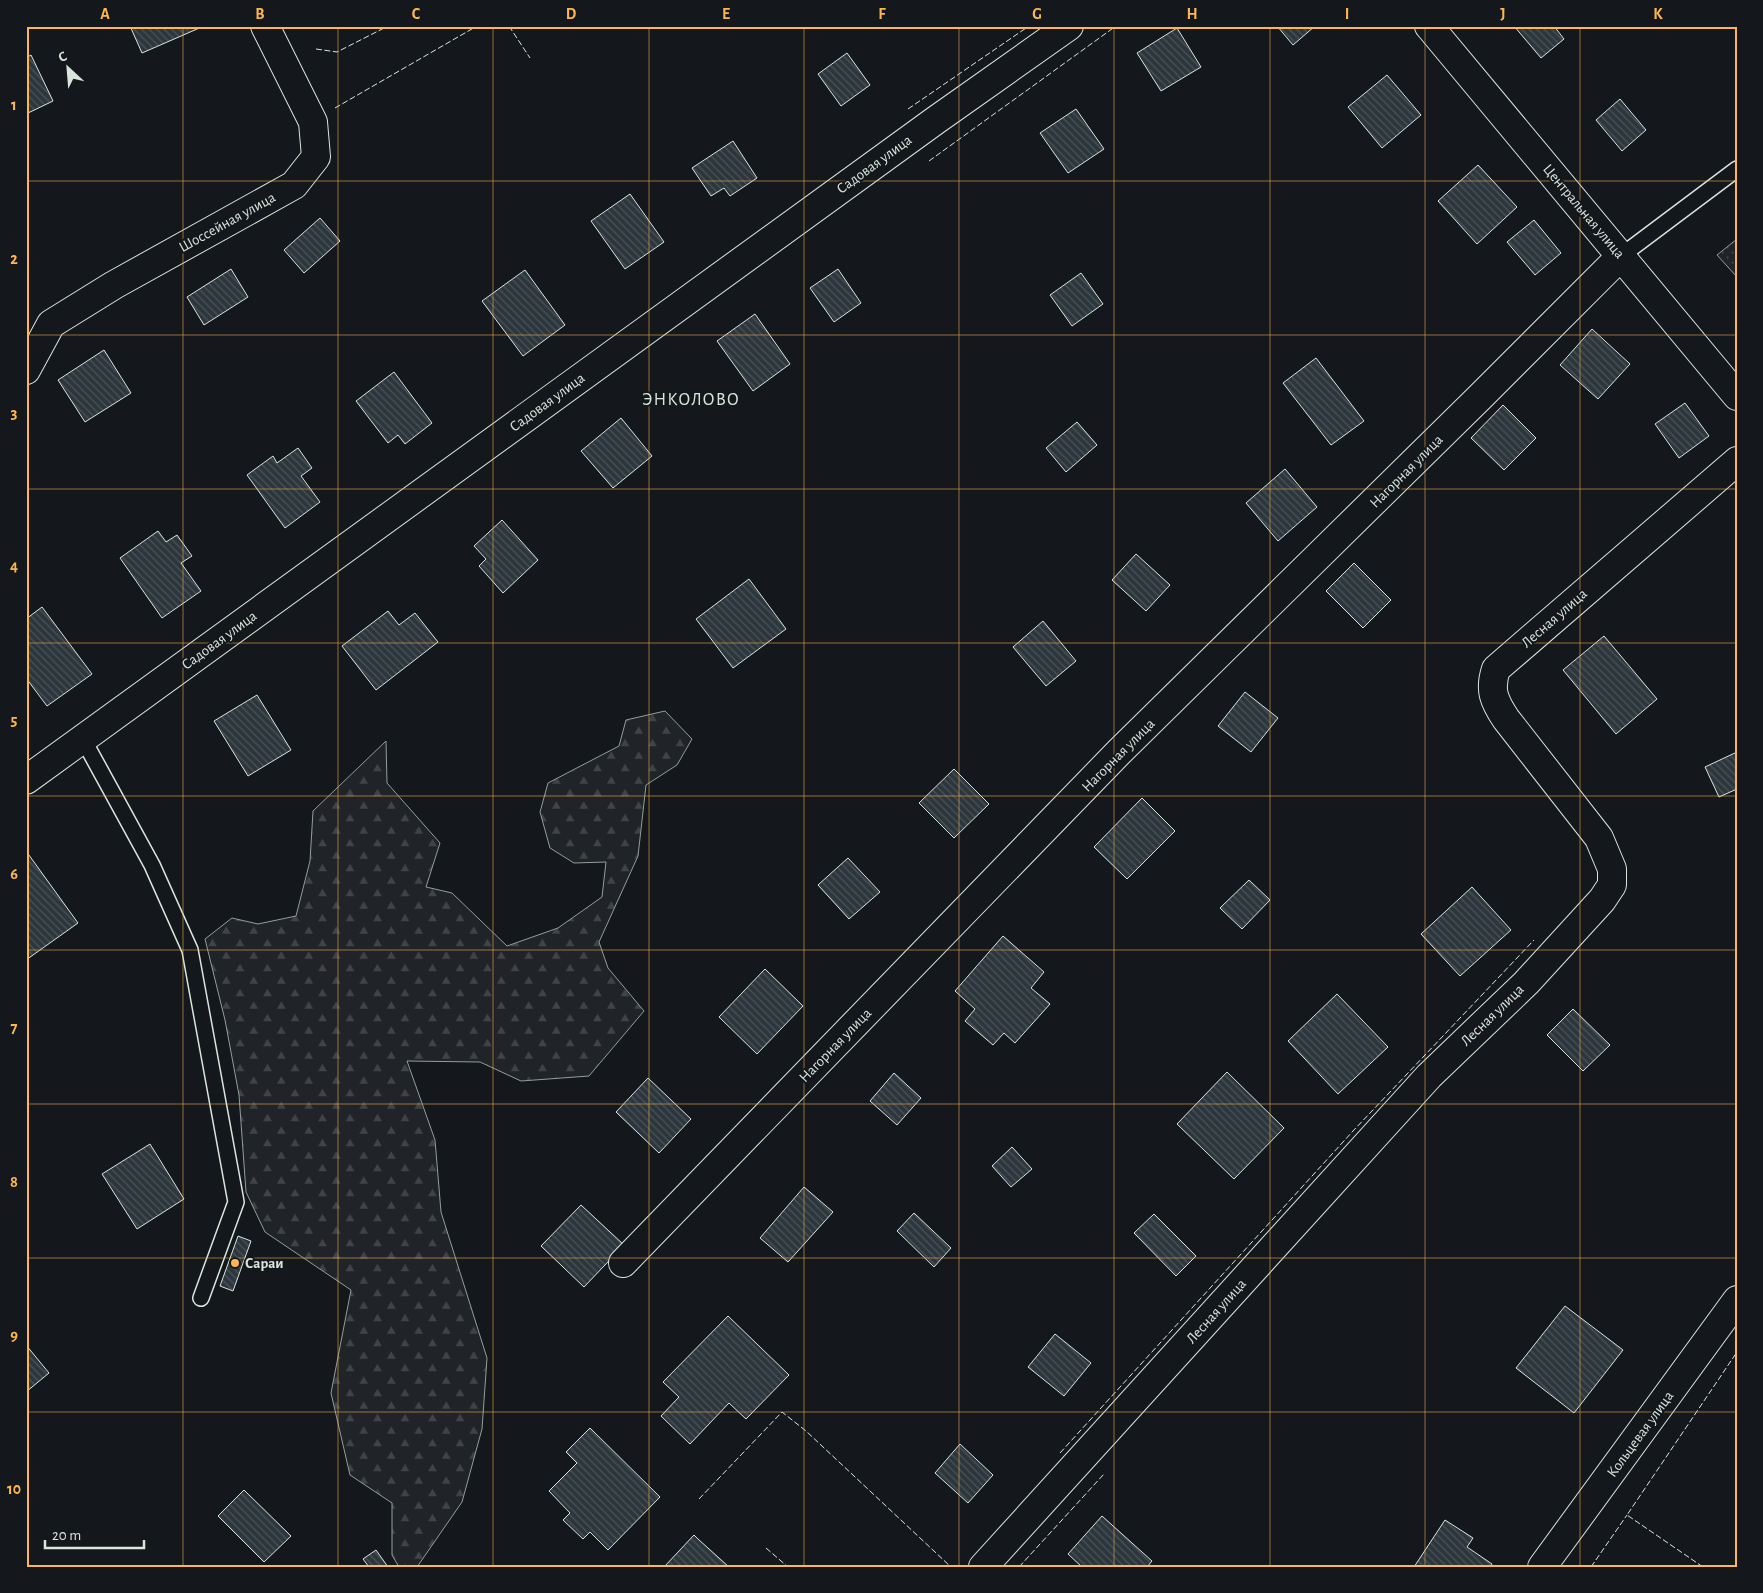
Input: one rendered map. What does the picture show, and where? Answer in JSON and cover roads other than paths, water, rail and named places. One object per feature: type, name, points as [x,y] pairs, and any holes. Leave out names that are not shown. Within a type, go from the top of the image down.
[{"type":"street","name":"Шоссейная улица","points":[[26,370],[51,324],[114,285],[294,185],[316,157],[313,122],[265,26]]},
{"type":"street","name":"Садовая улица","points":[[26,780],[928,125],[1069,26]]},
{"type":"street","name":"Центральная улица","points":[[1429,26],[1737,396]]},
{"type":"street","name":"Нагорная улица","points":[[623,1263],[1119,752],[1480,398],[1621,256]]},
{"type":"street","name":"Лесная улица","points":[[983,1567],[1423,1084],[1526,983],[1602,900],[1612,885],[1612,869],[1599,838],[1506,719],[1493,695],[1492,682],[1496,669],[1737,461]]},
{"type":"street","name":"Кольцевая улица","points":[[1542,1567],[1737,1300]]},
{"type":"lane","points":[[1621,256],[1737,169]]},
{"type":"lane","points":[[83,739],[152,865],[190,950],[236,1202],[201,1298]]},
{"type":"place","name":"Сараи","points":[[235,1263]]},
{"type":"district","name":"ЭНКОЛОВО","points":[[691,399]]}]
